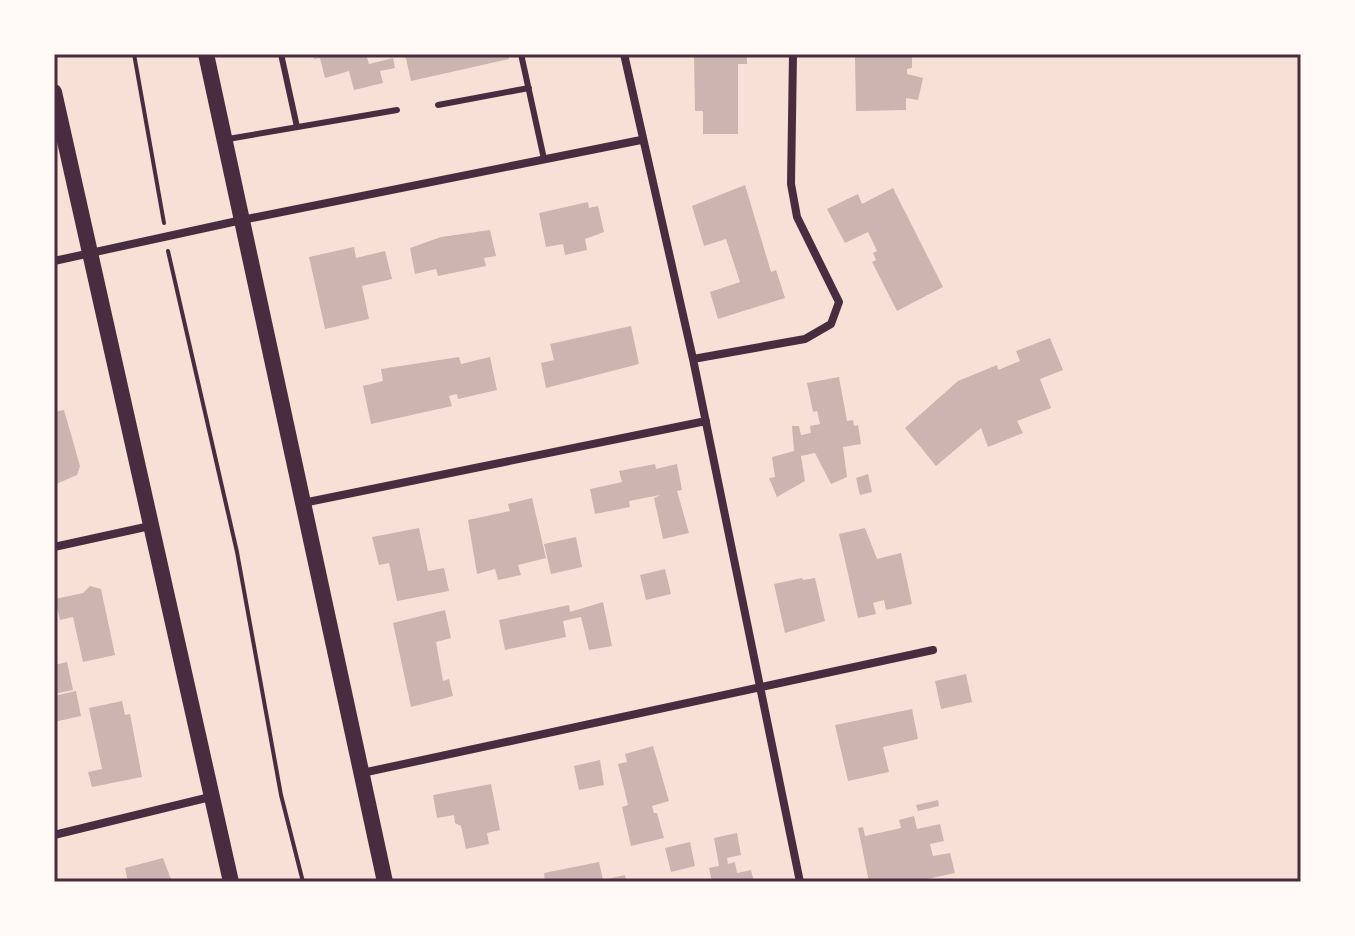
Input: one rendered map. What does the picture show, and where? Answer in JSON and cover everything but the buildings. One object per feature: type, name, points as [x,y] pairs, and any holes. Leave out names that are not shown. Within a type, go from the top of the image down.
[{"type":"main road","points":[[206,54],[385,882]]},
{"type":"main road","points":[[54,92],[231,882]]},
{"type":"street","points":[[624,54],[693,359],[800,882]]},
{"type":"street","points":[[693,359],[805,339],[831,324],[839,302],[797,217],[791,184],[793,54]]},
{"type":"street","points":[[54,261],[641,140]]},
{"type":"street","points":[[303,503],[706,421]]},
{"type":"street","points":[[54,547],[150,526]]},
{"type":"street","points":[[361,773],[933,650]]},
{"type":"street","points":[[54,835],[210,797]]},
{"type":"lane","points":[[281,54],[297,127]]},
{"type":"lane","points":[[521,54],[544,159]]},
{"type":"lane","points":[[438,105],[529,88]]},
{"type":"lane","points":[[225,140],[397,110]]},
{"type":"path","points":[[134,54],[166,236],[196,381],[237,552],[281,795],[303,882]]}]
